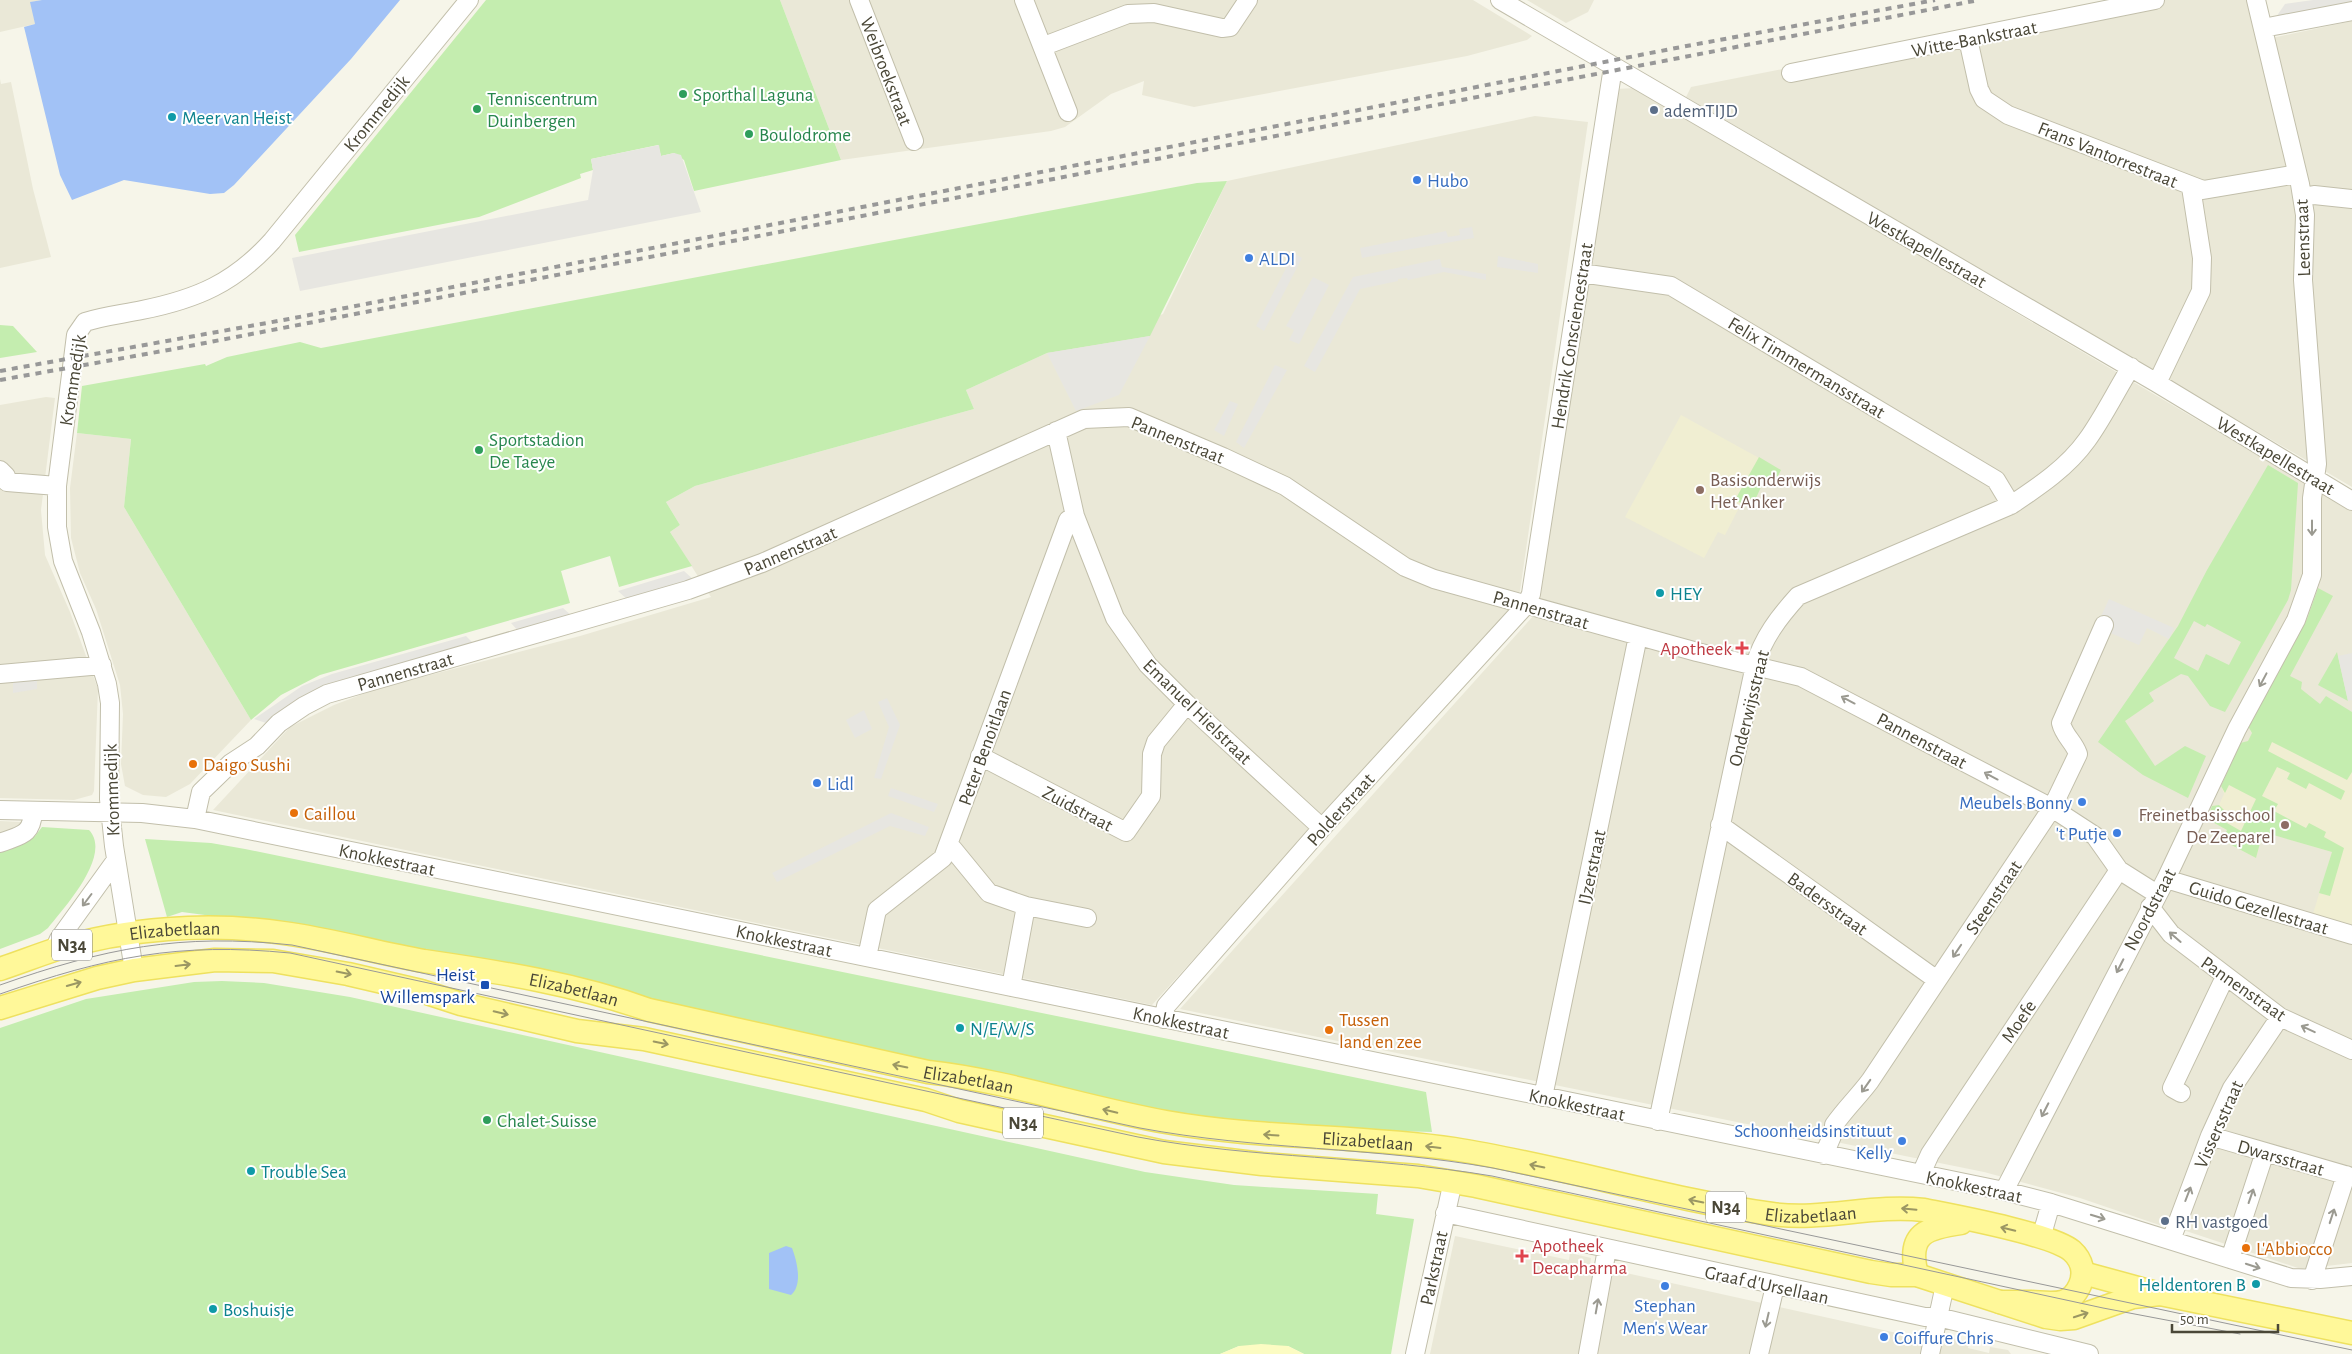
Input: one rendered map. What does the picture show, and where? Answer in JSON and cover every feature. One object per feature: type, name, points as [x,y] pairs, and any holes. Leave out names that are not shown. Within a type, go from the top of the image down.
[{"type":"main road","name":"Elizabetlaan","points":[[0,969],[54,950],[129,934],[219,928],[281,932],[423,960],[474,967],[586,990],[649,1010],[928,1072],[967,1076],[1052,1098],[1168,1123],[1252,1134],[1379,1141],[1458,1150],[1715,1205],[1777,1214],[1831,1215],[1905,1208],[1974,1221],[2042,1238],[2071,1250],[2081,1264],[2083,1272],[2076,1293],[2069,1300],[2061,1304],[2000,1302]]},
{"type":"main road","name":"Elizabetlaan","points":[[0,1008],[97,978],[134,970],[240,959],[307,966],[421,991],[461,1004],[577,1031],[644,1039],[926,1100],[959,1111],[1040,1125],[1141,1148],[1223,1160],[1356,1170],[1453,1181],[1871,1272],[1891,1275],[1917,1275],[2060,1319],[2074,1318],[2133,1297],[2160,1294]]},
{"type":"main road","name":"Elizabetlaan","points":[[1917,1275],[1914,1258],[1916,1248],[1924,1233],[1932,1227],[1974,1221]]},
{"type":"main road","name":"Elizabetlaan","points":[[2083,1272],[2160,1294],[2352,1333]]},
{"type":"street","name":"Krommedijk","points":[[134,970],[110,813],[110,704],[102,665],[63,561],[57,527],[57,486],[74,347],[80,326],[91,320],[146,309],[199,295],[232,278],[243,270],[272,241],[469,0]]},
{"type":"street","name":"Weibroekstraat","points":[[859,0],[914,142]]},
{"type":"street","points":[[1024,0],[1044,46],[1068,112]]},
{"type":"street","points":[[1044,46],[1128,14],[1154,14],[1222,28],[1230,27],[1248,0]]},
{"type":"street","name":"Westkapellestraat","points":[[1500,0],[2157,383],[2352,501]]},
{"type":"street","name":"Witte-Bankstraat","points":[[1791,73],[2155,0]]},
{"type":"street","name":"Leenstraat","points":[[2256,0],[2303,197],[2306,238],[2303,280],[2317,464],[2316,480]]},
{"type":"street","points":[[2263,28],[2352,11]]},
{"type":"street","name":"Frans Vantorrestraat","points":[[1968,39],[1979,89],[1984,99],[1994,108],[2191,187],[2203,190],[2298,174]]},
{"type":"street","name":"Hendrik Consciencestraat","points":[[1526,605],[1534,582],[1613,67]]},
{"type":"street","points":[[2157,383],[2201,291],[2202,258],[2191,187]]},
{"type":"street","points":[[2303,197],[2314,195],[2352,199]]},
{"type":"street","name":"Felix Timmermansstraat","points":[[1580,273],[1671,286],[1996,480],[2011,505]]},
{"type":"street","name":"Onderwijsstraat","points":[[1658,1121],[1755,665],[1759,652],[1777,619],[1798,596],[2011,505],[2043,484],[2068,462],[2087,440],[2131,368]]},
{"type":"street","name":"Pannenstraat","points":[[194,819],[201,792],[231,762],[257,746],[279,723],[304,706],[327,694],[688,590],[762,564],[1084,419],[1128,417],[1285,486],[1405,567],[1434,579],[1638,636],[1801,677],[2052,808],[2095,836],[2119,870],[2153,901],[2171,934],[2225,977],[2280,1016],[2352,1050]]},
{"type":"street","name":"Emanuel Hielstraat","points":[[1056,431],[1075,516],[1115,618],[1148,665],[1187,704],[1322,828]]},
{"type":"street","name":"Noordstraat","points":[[2004,1191],[2166,878],[2237,729],[2296,620],[2312,576],[2312,498],[2316,480]]},
{"type":"street","points":[[2,481],[57,486]]},
{"type":"street","name":"Peter Benoitlaan","points":[[867,957],[877,910],[943,858],[1068,520],[1075,516]]},
{"type":"street","name":"Polderstraat","points":[[1164,1019],[1166,1006],[1322,828],[1526,605]]},
{"type":"street","name":"Steenstraat","points":[[1824,1155],[1834,1131],[1834,1125],[1849,1103],[1859,1097],[2052,808],[2078,754],[2075,743],[2062,731],[2060,723],[2104,625]]},
{"type":"street","name":"IJzerstraat","points":[[1543,1097],[1638,636]]},
{"type":"street","points":[[0,674],[102,665]]},
{"type":"street","name":"Zuidstraat","points":[[980,756],[1126,832],[1150,796],[1152,754],[1156,742],[1187,704]]},
{"type":"street","name":"Knokkestraat","points":[[0,810],[142,813],[194,819],[2004,1191],[2051,1203],[2280,1276],[2312,1280],[2352,1276]]},
{"type":"street","points":[[0,843],[27,832],[33,824],[33,811]]},
{"type":"street","name":"Badersstraat","points":[[1720,825],[1937,980]]},
{"type":"street","points":[[947,847],[953,849],[990,893],[1026,906],[1087,918]]},
{"type":"street","name":"Krommedijk","points":[[54,950],[59,939],[116,860]]},
{"type":"street","name":"Moefe","points":[[1921,1174],[1930,1154],[2119,870]]},
{"type":"street","name":"Guido Gezellestraat","points":[[2166,878],[2352,935]]},
{"type":"street","points":[[1011,987],[1026,906]]},
{"type":"street","points":[[2181,1093],[2172,1088],[2225,977]]},
{"type":"street","name":"Vissersstraat","points":[[2171,1240],[2210,1136],[2232,1088],[2280,1016]]},
{"type":"street","name":"Dwarsstraat","points":[[2210,1136],[2349,1176]]},
{"type":"street","points":[[2230,1259],[2265,1152]]},
{"type":"street","points":[[2312,1280],[2349,1176]]},
{"type":"street","name":"Parkstraat","points":[[1415,1354],[1453,1181]]},
{"type":"street","points":[[2042,1238],[2051,1203]]},
{"type":"street","name":"Graaf d'Ursellaan","points":[[1445,1213],[1774,1286],[1925,1317],[1938,1317],[2009,1333],[2023,1347],[2088,1354]]},
{"type":"street","points":[[1588,1354],[1607,1249]]},
{"type":"street","points":[[1930,1354],[1945,1285]]},
{"type":"street","points":[[1760,1354],[1774,1286]]},
{"type":"shaded area","points":[[0,0],[42,0],[31,2],[35,24],[0,32]]},
{"type":"shaded area","points":[[486,0],[780,0],[841,160],[694,191],[684,160],[674,153],[661,156],[658,145],[591,159],[593,170],[580,174],[581,178],[479,217],[299,252],[295,235]]},
{"type":"shaded area","points":[[780,0],[1473,0],[1532,36],[1527,40],[1467,56],[1194,107],[1142,95],[1144,81],[1111,94],[1065,127],[1051,131],[841,160]]},
{"type":"shaded area","points":[[1527,0],[1594,0],[1588,12],[1566,23]]},
{"type":"shaded area","points":[[2135,0],[2247,0],[2258,41],[2352,21],[2352,487],[1686,97],[1691,87]]},
{"type":"shaded area","points":[[2313,0],[2352,0],[2352,5],[2274,20],[2285,4]]},
{"type":"shaded area","points":[[0,79],[1,84],[11,82],[33,189],[51,257],[0,268]]},
{"type":"shaded area","points":[[1635,88],[2352,511],[2352,1263],[2301,1269],[2183,1230],[2168,1228],[2080,1198],[1984,1172],[1180,1009],[1534,615],[1540,599],[1616,89]]},
{"type":"shaded area","points":[[1535,116],[1588,122],[1520,591],[1504,616],[1152,1005],[213,810],[290,727],[334,705],[376,689],[580,636],[711,597],[670,532],[680,525],[666,502],[695,486],[974,409],[966,390],[1047,353],[1163,314],[1227,181]]},
{"type":"shaded area","points":[[659,145],[661,156],[674,153],[681,155],[701,212],[300,291],[292,258],[588,200],[593,170],[591,159]]},
{"type":"shaded area","name":"Sportstadion De Taeye","points":[[1227,181],[1150,336],[1047,353],[966,390],[974,409],[695,486],[666,502],[680,525],[670,532],[692,566],[619,587],[610,556],[561,571],[570,603],[320,675],[281,695],[251,720],[124,507],[131,439],[77,433],[82,386],[205,364],[206,366],[227,357],[300,342],[321,348],[1197,183]]},
{"type":"shaded area","points":[[1472,227],[1474,238],[1362,258],[1360,248],[1446,231],[1448,237],[1460,235],[1459,229]]},
{"type":"shaded area","points":[[1294,253],[1302,258],[1264,331],[1256,326]]},
{"type":"shaded area","points":[[1498,256],[1538,264],[1538,273],[1497,267]]},
{"type":"shaded area","points":[[1440,259],[1442,267],[1486,274],[1486,280],[1444,272],[1408,280],[1407,278],[1398,279],[1398,281],[1360,289],[1315,372],[1304,366],[1353,277]]},
{"type":"shaded area","points":[[1313,277],[1329,285],[1299,344],[1289,340],[1294,330],[1286,326]]},
{"type":"shaded area","points":[[0,325],[13,326],[37,352],[0,358]]},
{"type":"shaded area","points":[[1150,336],[1119,395],[1076,411],[1047,353]]},
{"type":"shaded area","points":[[1275,365],[1287,370],[1244,448],[1236,442]]},
{"type":"shaded area","points":[[46,397],[55,398],[41,510],[45,555],[70,612],[98,689],[94,791],[92,795],[74,800],[0,798],[0,405]]},
{"type":"shaded area","points":[[1230,401],[1238,404],[1224,436],[1214,430]]},
{"type":"shaded area","name":"Basisonderwijs Het Anker","points":[[1681,415],[1781,470],[1778,476],[1762,485],[1756,498],[1743,500],[1725,535],[1718,532],[1704,558],[1625,517]]},
{"type":"shaded area","points":[[77,433],[131,439],[124,507],[251,720],[190,784],[166,797],[143,795],[125,786],[121,764],[123,714],[120,685],[96,609],[80,573],[71,538],[70,488]]},
{"type":"shaded area","points":[[1759,457],[1781,470],[1778,476],[1762,485],[1756,498],[1743,500],[1741,503],[1735,500]]},
{"type":"shaded area","points":[[2268,465],[2298,483],[2291,590],[2288,600],[2225,712],[2210,706],[2188,676],[2181,674],[2149,693],[2154,701],[2125,721],[2155,766],[2185,746],[2206,756],[2188,798],[2143,775],[2098,742],[2178,626],[2207,570]],"holes":[[[2194,621],[2205,627],[2207,624],[2241,642],[2229,665],[2206,654],[2198,671],[2174,658]]]},
{"type":"shaded area","points":[[684,571],[695,581],[629,601],[618,591]]},
{"type":"shaded area","points":[[2318,588],[2333,596],[2290,676],[2302,682],[2301,689],[2320,704],[2326,696],[2352,712],[2352,772],[2347,780],[2272,742],[2268,751],[2345,791],[2341,800],[2309,783],[2306,789],[2287,779],[2290,773],[2277,767],[2262,796],[2278,804],[2274,811],[2306,828],[2309,823],[2326,832],[2324,837],[2344,848],[2330,896],[2319,893],[2332,852],[2263,832],[2256,858],[2222,840],[2227,830],[2207,819],[2212,806],[2219,805],[2224,810],[2220,819],[2241,831],[2256,799],[2229,785],[2225,793],[2221,786],[2240,743],[2248,741],[2252,733],[2248,726],[2307,619]]},
{"type":"shaded area","points":[[2109,599],[2174,628],[2169,639],[2147,628],[2139,645],[2096,627]]},
{"type":"shaded area","points":[[563,608],[572,616],[520,633],[511,623]]},
{"type":"shaded area","points":[[466,636],[475,645],[306,697],[266,723],[254,719],[302,686],[332,674]]},
{"type":"shaded area","points":[[2337,652],[2348,701],[2318,685]]},
{"type":"shaded area","points":[[2352,653],[2352,700],[2348,701],[2338,656]]},
{"type":"shaded area","points":[[37,677],[37,689],[13,693],[13,679]]},
{"type":"shaded area","points":[[887,698],[900,725],[881,779],[874,778],[889,727],[878,702]]},
{"type":"shaded area","points":[[864,710],[872,729],[855,738],[846,720]]},
{"type":"shaded area","name":"Freinetbasisschool De Zeeparel","points":[[2249,730],[2352,772],[2352,925],[2312,917],[2332,852],[2263,832],[2256,858],[2222,840],[2227,830],[2207,819],[2212,806],[2219,805],[2224,794],[2221,786],[2240,743],[2248,741],[2252,733]]},
{"type":"shaded area","points":[[891,788],[938,804],[934,812],[888,796]]},
{"type":"shaded area","points":[[891,813],[929,827],[925,836],[890,826],[777,882],[772,873]]},
{"type":"shaded area","points":[[0,821],[21,822],[18,830],[0,838]]},
{"type":"shaded area","points":[[42,827],[89,830],[95,841],[95,853],[91,867],[74,895],[48,928],[40,934],[0,949],[0,850],[35,836]]},
{"type":"shaded area","points":[[145,839],[211,843],[245,849],[1426,1092],[1432,1132],[1328,1129],[1178,1115],[258,922],[182,912],[167,917]]},
{"type":"shaded area","points":[[194,982],[264,983],[350,997],[1145,1172],[1234,1185],[1378,1194],[1376,1214],[1414,1219],[1391,1354],[1304,1354],[1288,1346],[1239,1346],[1220,1354],[0,1354],[0,1028],[86,999]]},
{"type":"shaded area","points":[[1455,1236],[1569,1260],[1570,1253],[1591,1258],[1590,1265],[1942,1343],[1944,1336],[1969,1342],[1968,1348],[1989,1353],[1990,1347],[2008,1350],[2011,1354],[1430,1354]]},
{"type":"sand","points":[[1261,1344],[1288,1346],[1304,1354],[1220,1354],[1239,1346]]},
{"type":"water","name":"Meer van Heist","points":[[42,0],[400,0],[351,59],[234,185],[224,193],[210,194],[124,180],[72,200],[60,175],[24,27],[35,24],[30,2]]},
{"type":"water","points":[[786,1246],[792,1248],[798,1273],[797,1285],[791,1295],[769,1289],[769,1253]]},
{"type":"tram line","points":[[0,985],[74,961],[143,947],[214,941],[292,945],[1140,1128],[1228,1141],[1405,1156],[1493,1168],[2352,1350]]},
{"type":"tram line","points":[[0,994],[74,970],[109,962],[177,951],[250,950],[290,953],[1138,1137],[1226,1150],[1448,1169],[1492,1176],[2103,1308],[2240,1334]]},
{"type":"railway","points":[[0,371],[289,319],[1676,48],[1935,0]]},
{"type":"railway","points":[[0,380],[174,349],[1979,0]]},
{"type":"place","name":"Sporthal Laguna","points":[[683,94]]},
{"type":"place","name":"Tenniscentrum Duinbergen","points":[[477,109]]},
{"type":"place","name":"ademTIJD","points":[[1654,110]]},
{"type":"place","name":"Meer van Heist","points":[[172,117]]},
{"type":"place","name":"Boulodrome","points":[[749,134]]},
{"type":"place","name":"Hubo","points":[[1417,180]]},
{"type":"place","name":"ALDI","points":[[1249,258]]},
{"type":"place","name":"Sportstadion De Taeye","points":[[479,450]]},
{"type":"place","name":"Basisonderwijs Het Anker","points":[[1700,490]]},
{"type":"place","name":"HEY","points":[[1660,593]]},
{"type":"place","name":"Apotheek","points":[[1742,648]]},
{"type":"place","name":"Daigo Sushi","points":[[193,764]]},
{"type":"place","name":"Lidl","points":[[817,783]]},
{"type":"place","name":"Meubels Bonny","points":[[2082,802]]},
{"type":"place","name":"Caillou","points":[[294,813]]},
{"type":"place","name":"Freinetbasisschool De Zeeparel","points":[[2285,825]]},
{"type":"place","name":"'t Putje","points":[[2117,833]]},
{"type":"place","name":"Heist Willemspark","points":[[485,985]]},
{"type":"place","name":"N/E/W/S","points":[[960,1028]]},
{"type":"place","name":"Tussen land en zee","points":[[1329,1030]]},
{"type":"place","name":"Chalet-Suisse","points":[[487,1120]]},
{"type":"place","name":"Schoonheidsinstituut Kelly","points":[[1902,1141]]},
{"type":"place","name":"Trouble Sea","points":[[251,1171]]},
{"type":"place","name":"RH vastgoed","points":[[2165,1221]]},
{"type":"place","name":"L'Abbiocco","points":[[2246,1248]]},
{"type":"place","name":"Apotheek Decapharma","points":[[1522,1256]]},
{"type":"place","name":"Heldentoren B","points":[[2256,1284]]},
{"type":"place","name":"Stephan Men's Wear","points":[[1665,1286]]},
{"type":"place","name":"Boshuisje","points":[[213,1309]]},
{"type":"place","name":"Coiffure Chris","points":[[1884,1337]]}]
